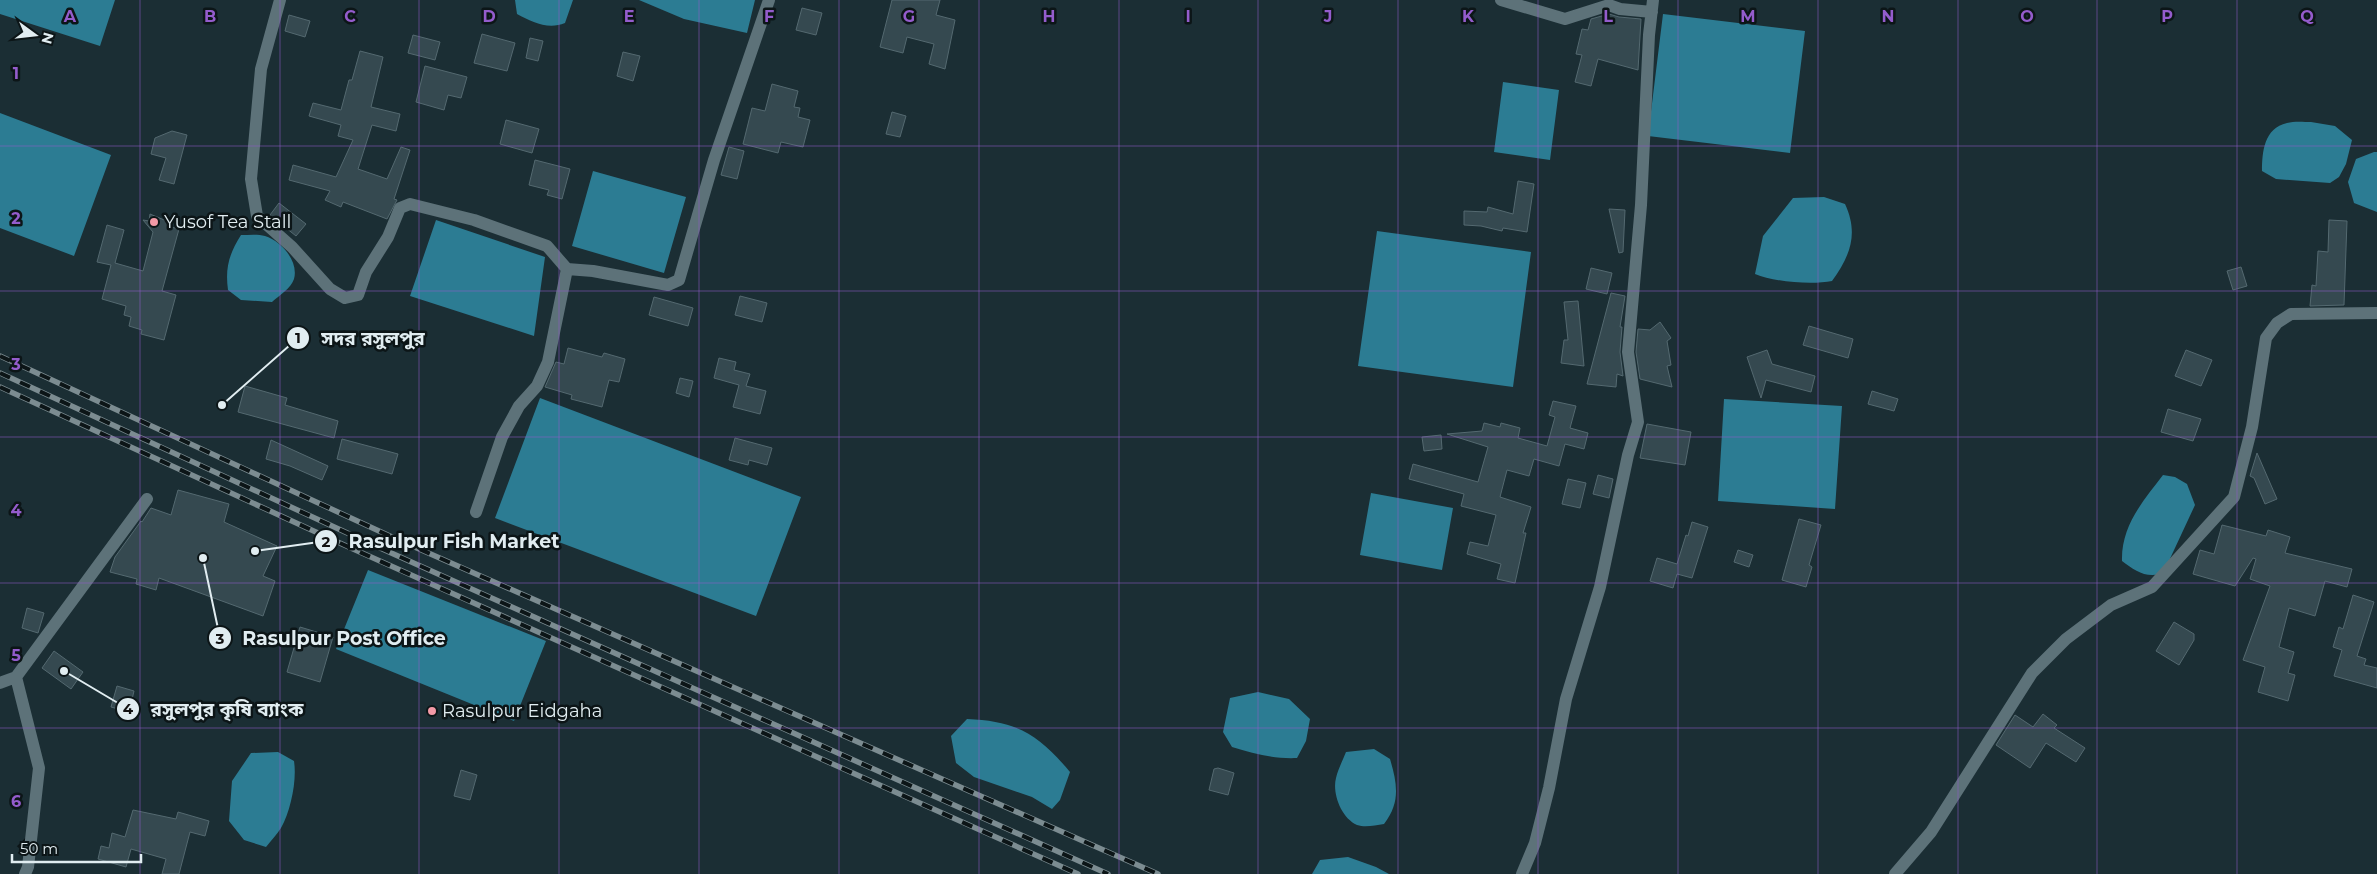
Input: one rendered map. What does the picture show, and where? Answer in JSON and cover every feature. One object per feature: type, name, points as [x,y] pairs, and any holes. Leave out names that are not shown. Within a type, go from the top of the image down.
[{"type":"street","points":[[280,0],[261,70],[251,178],[257,216],[292,247],[330,289],[345,298],[358,295],[366,272],[388,237],[400,208],[410,204],[474,220],[547,246],[567,269],[593,271],[668,284],[679,280],[714,160],[769,0]]},
{"type":"street","points":[[1501,0],[1565,19],[1609,5],[1620,9],[1652,6],[1641,205],[1628,352],[1638,422],[1628,455],[1600,587],[1566,699],[1549,788],[1535,843],[1522,874]]},
{"type":"street","points":[[476,512],[502,437],[518,406],[537,386],[548,362],[567,269]]},
{"type":"street","points":[[1895,874],[1931,832],[2032,673],[2066,639],[2111,605],[2152,587],[2234,497],[2252,427],[2266,338],[2277,323],[2291,314],[2377,313]]},
{"type":"street","points":[[0,683],[16,677],[147,499]]},
{"type":"street","points":[[16,677],[39,768],[28,867],[25,874]]},
{"type":"water","points":[[0,0],[115,0],[100,46],[0,14]]},
{"type":"water","points":[[515,0],[573,0],[565,23],[552,26],[534,22],[517,14]]},
{"type":"water","points":[[639,0],[755,0],[747,33],[684,19]]},
{"type":"water","points":[[1663,14],[1805,31],[1790,153],[1648,136]]},
{"type":"water","points":[[1503,82],[1559,90],[1550,160],[1494,152]]},
{"type":"water","points":[[0,113],[111,155],[74,256],[0,228]]},
{"type":"water","points":[[2290,122],[2311,122],[2335,126],[2352,140],[2346,164],[2339,177],[2330,183],[2276,179],[2262,171],[2264,149],[2273,130]]},
{"type":"water","points":[[2377,152],[2377,212],[2354,203],[2348,182],[2356,159]]},
{"type":"water","points":[[593,171],[686,197],[664,273],[572,246]]},
{"type":"water","points":[[1824,197],[1845,204],[1852,235],[1848,254],[1832,281],[1814,283],[1793,282],[1755,274],[1763,236],[1793,198]]},
{"type":"water","points":[[436,220],[545,257],[534,336],[410,296]]},
{"type":"water","points":[[1377,231],[1531,252],[1513,387],[1358,366]]},
{"type":"water","points":[[241,235],[265,236],[277,242],[283,247],[294,265],[293,282],[272,302],[241,300],[228,290],[227,275],[229,261]]},
{"type":"water","points":[[540,398],[801,497],[756,616],[495,518]]},
{"type":"water","points":[[1724,399],[1842,406],[1835,509],[1718,501]]},
{"type":"water","points":[[2163,475],[2175,477],[2187,484],[2195,505],[2168,563],[2160,574],[2149,575],[2135,570],[2122,561],[2123,548],[2129,525],[2148,494]]},
{"type":"water","points":[[1371,493],[1453,508],[1442,570],[1360,555]]},
{"type":"water","points":[[368,570],[546,641],[514,721],[336,649]]},
{"type":"water","points":[[1258,692],[1289,699],[1310,719],[1306,741],[1297,758],[1264,756],[1232,747],[1223,732],[1230,698]]},
{"type":"water","points":[[967,719],[1000,723],[1025,732],[1037,739],[1058,759],[1070,772],[1060,800],[1052,809],[1032,797],[974,777],[956,763],[951,736]]},
{"type":"water","points":[[1374,749],[1390,759],[1396,784],[1395,800],[1393,808],[1384,824],[1360,826],[1351,822],[1342,811],[1335,791],[1336,778],[1346,752]]},
{"type":"water","points":[[278,752],[294,761],[294,786],[285,821],[266,847],[244,840],[229,821],[232,781],[251,753]]},
{"type":"water","points":[[1348,857],[1389,874],[1312,874],[1320,860]]},
{"type":"building","points":[[892,0],[940,0],[936,15],[955,20],[945,69],[929,64],[934,44],[907,37],[903,53],[880,47]]},
{"type":"building","points":[[802,8],[822,13],[816,35],[796,30]]},
{"type":"building","points":[[1609,14],[1641,19],[1638,70],[1598,59],[1591,86],[1575,82],[1582,55],[1576,54],[1582,29],[1588,30],[1591,19]]},
{"type":"building","points":[[289,15],[310,21],[305,37],[285,31]]},
{"type":"building","points":[[482,34],[515,43],[507,71],[474,63]]},
{"type":"building","points":[[413,35],[440,42],[435,60],[408,53]]},
{"type":"building","points":[[530,38],[543,41],[538,61],[526,58]]},
{"type":"building","points":[[360,51],[383,57],[371,107],[400,114],[396,131],[372,125],[358,169],[387,179],[401,147],[410,150],[394,199],[397,200],[387,219],[343,202],[341,207],[325,200],[330,191],[289,180],[293,165],[336,177],[353,140],[338,136],[341,125],[309,116],[313,103],[341,110],[349,80],[352,80]]},
{"type":"building","points":[[623,52],[640,56],[633,81],[617,76]]},
{"type":"building","points":[[425,66],[467,77],[461,98],[448,95],[444,110],[416,102]]},
{"type":"building","points":[[772,84],[798,91],[794,107],[800,108],[798,117],[810,120],[803,147],[781,142],[778,153],[743,144],[752,108],[765,111]]},
{"type":"building","points":[[892,112],[906,116],[900,137],[886,134]]},
{"type":"building","points":[[506,120],[539,129],[532,153],[500,144]]},
{"type":"building","points":[[172,131],[187,135],[174,184],[159,180],[166,158],[151,154],[155,138]]},
{"type":"building","points":[[729,147],[744,151],[737,179],[721,175]]},
{"type":"building","points":[[535,160],[570,169],[562,199],[547,195],[549,190],[529,185]]},
{"type":"building","points":[[1518,181],[1534,184],[1527,232],[1503,228],[1502,231],[1481,226],[1464,225],[1464,211],[1487,212],[1488,207],[1513,214]]},
{"type":"building","points":[[279,203],[306,224],[296,236],[270,215]]},
{"type":"building","points":[[1609,209],[1625,210],[1623,252],[1619,253]]},
{"type":"building","points":[[150,214],[169,222],[167,226],[179,229],[162,291],[176,295],[164,340],[141,334],[142,330],[129,326],[131,317],[124,315],[126,306],[102,299],[111,265],[97,262],[107,225],[124,230],[115,263],[143,271],[153,232],[143,220],[149,221]]},
{"type":"building","points":[[2329,220],[2347,221],[2344,305],[2310,306],[2312,285],[2316,286],[2318,251],[2328,252]]},
{"type":"building","points":[[2241,267],[2247,286],[2233,290],[2227,271]]},
{"type":"building","points":[[1591,268],[1612,273],[1607,294],[1586,289]]},
{"type":"building","points":[[1611,293],[1625,296],[1620,327],[1622,327],[1620,352],[1623,376],[1617,374],[1616,387],[1587,384]]},
{"type":"building","points":[[740,296],[767,303],[762,322],[735,315]]},
{"type":"building","points":[[654,297],[693,308],[688,326],[649,315]]},
{"type":"building","points":[[1578,301],[1584,366],[1561,363],[1564,340],[1568,340],[1564,302]]},
{"type":"building","points":[[1660,322],[1671,338],[1667,341],[1671,365],[1667,366],[1672,387],[1640,379],[1636,352],[1638,329],[1650,330]]},
{"type":"building","points":[[1809,326],[1853,339],[1848,358],[1803,345]]},
{"type":"building","points":[[568,348],[602,357],[604,353],[625,359],[619,382],[609,380],[602,407],[571,399],[572,395],[545,387],[556,362],[564,364]]},
{"type":"building","points":[[1767,350],[1772,364],[1815,376],[1811,392],[1766,380],[1761,398],[1747,357]]},
{"type":"building","points":[[2186,350],[2212,360],[2201,386],[2175,376]]},
{"type":"building","points":[[719,358],[736,362],[734,370],[750,374],[746,386],[766,391],[760,414],[733,407],[739,385],[714,378]]},
{"type":"building","points":[[680,378],[693,381],[689,397],[676,393]]},
{"type":"building","points":[[245,386],[287,398],[285,405],[338,421],[334,438],[238,412]]},
{"type":"building","points":[[1872,391],[1898,399],[1894,411],[1868,404]]},
{"type":"building","points":[[1553,401],[1576,406],[1570,428],[1588,433],[1584,449],[1565,444],[1559,466],[1534,459],[1529,476],[1507,470],[1500,497],[1531,507],[1523,533],[1526,533],[1515,583],[1497,579],[1501,564],[1467,554],[1470,542],[1488,546],[1496,515],[1461,506],[1464,494],[1409,479],[1413,464],[1478,482],[1488,447],[1447,434],[1482,431],[1484,423],[1500,427],[1501,423],[1520,428],[1518,438],[1547,446],[1555,417],[1549,415]]},
{"type":"building","points":[[2168,409],[2201,419],[2193,441],[2161,432]]},
{"type":"building","points":[[1647,424],[1691,432],[1685,465],[1640,458]]},
{"type":"building","points":[[1441,435],[1442,449],[1424,451],[1422,437]]},
{"type":"building","points":[[735,438],[772,448],[767,465],[749,460],[748,465],[729,460]]},
{"type":"building","points":[[342,439],[398,454],[392,474],[337,459]]},
{"type":"building","points":[[271,440],[328,466],[322,480],[290,466],[266,459]]},
{"type":"building","points":[[2257,453],[2277,499],[2265,504],[2254,478],[2250,476]]},
{"type":"building","points":[[1598,475],[1613,479],[1609,498],[1593,494]]},
{"type":"building","points":[[1568,479],[1586,483],[1580,508],[1562,504]]},
{"type":"building","points":[[178,490],[229,504],[224,522],[277,546],[263,576],[275,581],[263,616],[159,578],[156,590],[136,584],[137,579],[110,572],[115,557],[151,508],[171,515]]},
{"type":"building","points":[[1799,519],[1821,525],[1809,565],[1812,567],[1806,587],[1782,580]]},
{"type":"building","points":[[1692,522],[1708,527],[1692,578],[1677,574],[1673,588],[1650,581],[1657,558],[1677,564]]},
{"type":"building","points":[[2222,525],[2266,536],[2268,530],[2290,537],[2285,553],[2352,569],[2347,587],[2325,581],[2315,616],[2289,608],[2279,647],[2294,652],[2288,673],[2295,675],[2288,701],[2258,692],[2265,667],[2243,660],[2270,586],[2250,579],[2256,559],[2253,558],[2235,586],[2193,574],[2200,550],[2214,554]]},
{"type":"building","points":[[1738,550],[1753,555],[1749,567],[1734,562]]},
{"type":"building","points":[[2353,595],[2374,602],[2357,656],[2366,659],[2364,665],[2377,668],[2377,688],[2334,676],[2342,650],[2333,647],[2339,627],[2343,629]]},
{"type":"building","points":[[27,608],[44,613],[38,633],[22,628]]},
{"type":"building","points":[[2174,622],[2194,634],[2194,640],[2179,665],[2156,651]]},
{"type":"building","points":[[300,627],[333,637],[320,682],[287,672]]},
{"type":"building","points":[[54,651],[83,672],[71,689],[42,668]]},
{"type":"building","points":[[117,686],[134,691],[129,712],[111,707]]},
{"type":"building","points":[[2043,714],[2057,725],[2054,728],[2085,748],[2076,762],[2046,743],[2030,768],[1996,745],[2015,715],[2033,727]]},
{"type":"building","points":[[1218,768],[1234,773],[1228,795],[1209,790],[1214,769]]},
{"type":"building","points":[[461,770],[477,775],[470,800],[454,796]]},
{"type":"building","points":[[133,810],[176,819],[178,812],[209,821],[205,836],[190,832],[179,874],[162,874],[166,859],[131,849],[126,867],[98,859],[101,846],[109,848],[112,833],[125,837]]},
{"type":"railway","points":[[0,356],[392,537],[1158,874]]},
{"type":"railway","points":[[0,373],[369,543],[1108,874]]},
{"type":"railway","points":[[0,387],[342,544],[1078,874]]},
{"type":"place","name":"Yusof Tea Stall","points":[[154,222]]},
{"type":"place","name":"সদর রসুলপুর","points":[[222,405]]},
{"type":"place","name":"Rasulpur Fish Market","points":[[255,551]]},
{"type":"place","name":"Rasulpur Post Office","points":[[203,558]]},
{"type":"place","name":"রসুলপুর কৃষি ব্যাংক","points":[[64,671]]},
{"type":"place","name":"Rasulpur Eidgaha","points":[[432,711]]}]
